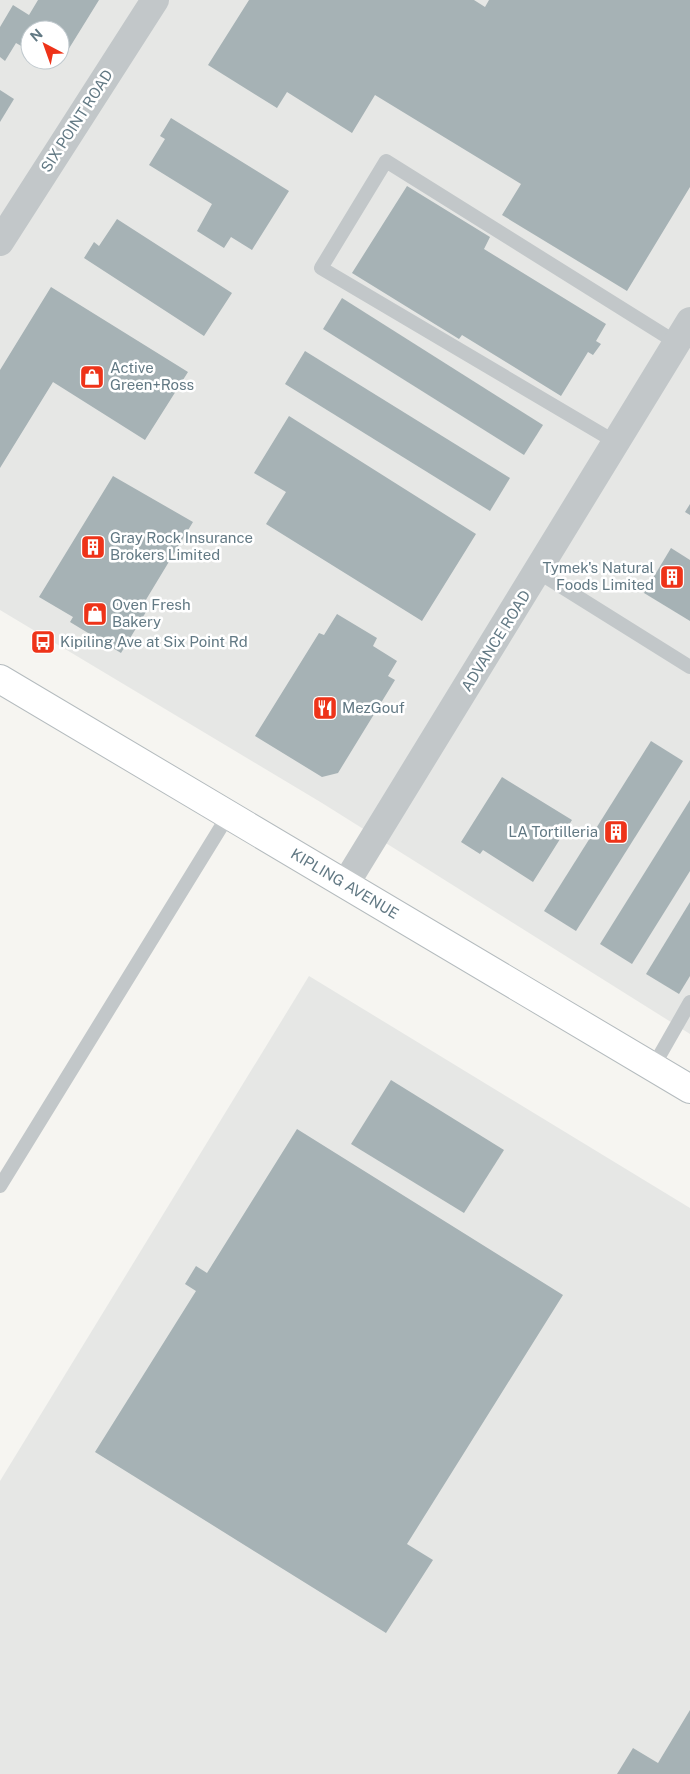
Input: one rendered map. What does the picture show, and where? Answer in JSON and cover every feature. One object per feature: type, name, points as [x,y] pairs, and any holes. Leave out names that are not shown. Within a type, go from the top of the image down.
[{"type":"main road","name":"KIPLING AVENUE","points":[[0,679],[690,1089]]},
{"type":"street","name":"SIX POINT ROAD","points":[[0,242],[155,0]]},
{"type":"street","name":"ADVANCE ROAD","points":[[346,883],[538,572],[683,332]]},
{"type":"lane","points":[[616,443],[321,268],[386,161],[683,332]]},
{"type":"lane","points":[[538,572],[690,667]]},
{"type":"lane","points":[[0,1186],[228,814]]},
{"type":"lane","points":[[652,1067],[690,1002]]},
{"type":"shaded area","points":[[0,0],[690,0],[690,1034],[322,803],[0,610]]},
{"type":"shaded area","points":[[309,976],[690,1208],[690,1774],[0,1774],[0,1481]]},
{"type":"building","points":[[38,0],[99,0],[70,47],[70,20],[20,20],[20,45],[16,43],[5,61],[0,57],[0,27],[13,5],[29,15]]},
{"type":"building","points":[[249,0],[474,0],[485,7],[489,0],[690,0],[690,187],[627,291],[502,215],[521,184],[375,95],[352,133],[287,92],[277,108],[208,65]]},
{"type":"building","points":[[0,90],[14,99],[0,122]]},
{"type":"building","points":[[171,118],[289,191],[252,250],[231,237],[224,248],[197,231],[212,204],[149,165],[165,139],[160,136]]},
{"type":"building","points":[[407,186],[490,237],[484,249],[606,324],[596,341],[601,344],[593,355],[588,352],[561,396],[462,335],[459,339],[352,273]]},
{"type":"building","points":[[117,219],[232,293],[204,336],[84,258],[94,242],[99,246]]},
{"type":"building","name":"Active Green+Ross","points":[[51,287],[188,372],[145,440],[53,382],[0,468],[0,370]]},
{"type":"building","points":[[342,298],[543,425],[524,455],[323,329]]},
{"type":"building","points":[[305,351],[510,478],[490,511],[285,384]]},
{"type":"building","points":[[289,416],[476,534],[422,621],[266,524],[286,492],[254,473]]},
{"type":"building","points":[[113,476],[193,522],[144,603],[149,607],[121,653],[70,622],[73,617],[39,597]]},
{"type":"building","points":[[690,504],[690,515],[685,512]]},
{"type":"building","name":"Tymek's Natural Foods Limited","points":[[671,548],[690,560],[690,621],[644,593]]},
{"type":"building","name":"MezGouf","points":[[337,614],[377,638],[373,646],[397,661],[388,676],[395,680],[338,773],[322,777],[255,736],[319,633],[324,635]]},
{"type":"building","name":"LA Tortilleria","points":[[651,741],[683,761],[576,931],[544,911]]},
{"type":"building","points":[[502,777],[572,820],[533,882],[483,850],[480,854],[461,842]]},
{"type":"building","points":[[690,800],[690,871],[632,964],[600,944]]},
{"type":"building","points":[[690,902],[690,976],[679,994],[646,974]]},
{"type":"building","points":[[391,1080],[504,1150],[464,1213],[351,1144]]},
{"type":"building","points":[[297,1129],[563,1295],[407,1544],[433,1560],[386,1633],[95,1452],[196,1291],[185,1284],[196,1266],[207,1273]]},
{"type":"building","points":[[690,1710],[690,1774],[617,1774],[633,1748],[658,1763]]},
{"type":"place","name":"Active Green+Ross","points":[[92,377]]},
{"type":"place","name":"Gray Rock Insurance Brokers Limited","points":[[93,547]]},
{"type":"place","name":"Tymek's Natural Foods Limited","points":[[672,577]]},
{"type":"place","name":"Oven Fresh Bakery","points":[[95,614]]},
{"type":"place","name":"Kipiling Ave at Six Point Rd","points":[[43,642]]},
{"type":"place","name":"MezGouf","points":[[325,708]]},
{"type":"place","name":"LA Tortilleria","points":[[616,832]]}]
